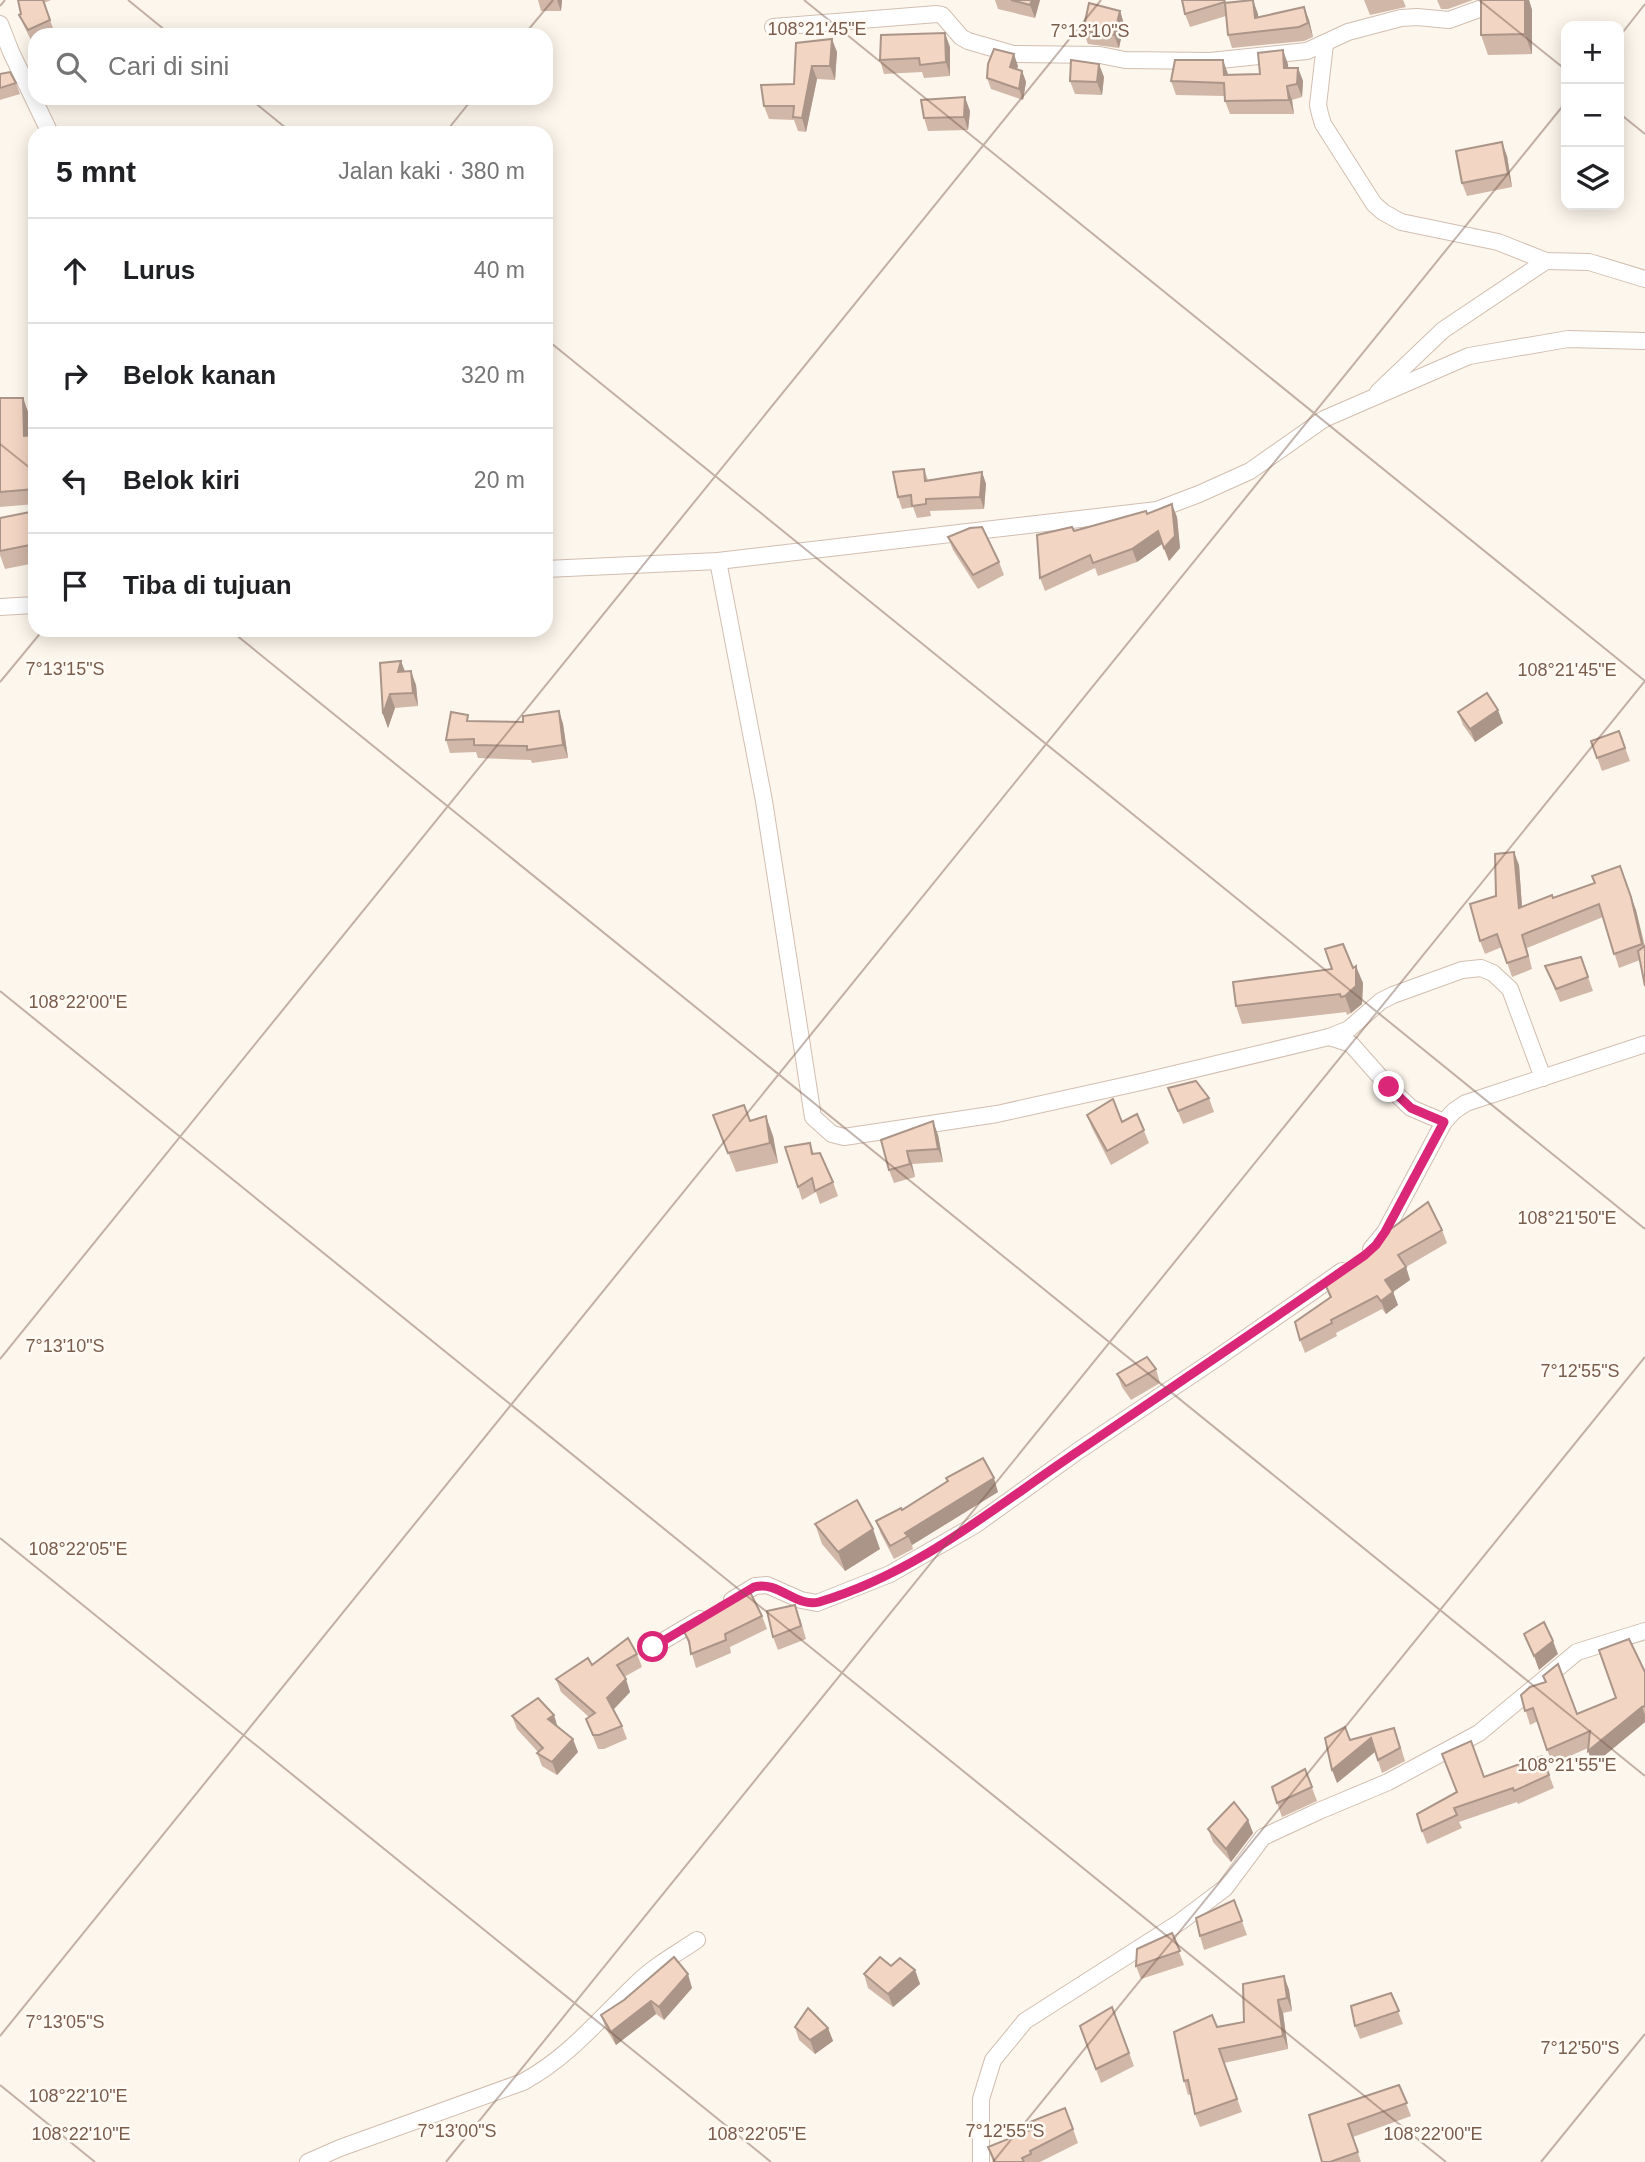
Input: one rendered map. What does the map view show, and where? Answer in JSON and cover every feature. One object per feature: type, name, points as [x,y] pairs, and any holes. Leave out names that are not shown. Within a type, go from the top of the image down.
[{"type":"street","points":[[772,27],[937,14],[942,15],[961,37],[968,41],[1013,54],[1210,61],[1307,51],[1348,32],[1401,18],[1450,20],[1504,0]]},
{"type":"street","points":[[0,24],[28,88]]},
{"type":"street","points":[[1325,44],[1318,105],[1323,124],[1374,204],[1383,212],[1401,222],[1498,242],[1546,261],[1589,262],[1645,279]]},
{"type":"street","points":[[36,105],[47,126]]},
{"type":"street","points":[[1367,401],[1444,330],[1546,261]]},
{"type":"street","points":[[553,569],[718,561],[1157,510],[1250,471],[1324,419],[1469,356],[1567,339],[1645,341]]},
{"type":"street","points":[[718,561],[764,801],[813,1117],[832,1134],[844,1138],[997,1114],[1329,1037],[1349,1029],[1381,1000],[1462,970],[1480,968],[1493,973],[1510,989],[1543,1078]]},
{"type":"street","points":[[0,607],[28,605]]},
{"type":"street","points":[[1329,1037],[1351,1044],[1411,1108],[1444,1122]]},
{"type":"street","points":[[653,1647],[761,1585],[817,1603],[880,1579],[975,1525],[1078,1451],[1365,1255],[1385,1232],[1444,1122],[1454,1111],[1466,1103],[1645,1044]]},
{"type":"street","points":[[981,2162],[981,2099],[993,2060],[1025,2021],[1139,1949],[1207,1902],[1225,1888],[1263,1837],[1388,1782],[1479,1733],[1577,1652],[1645,1631]]},
{"type":"street","points":[[308,2162],[532,2077],[568,2052],[654,1969],[697,1940]]},
{"type":"building","points":[[18,0],[43,0],[50,20],[28,30],[19,15]]},
{"type":"building","points":[[1011,0],[1032,0],[1030,5]]},
{"type":"building","points":[[1182,0],[1224,0],[1225,2],[1185,14]]},
{"type":"building","points":[[1253,0],[1255,18],[1304,7],[1308,23],[1299,27],[1228,35],[1225,3]]},
{"type":"building","points":[[1481,0],[1525,0],[1525,34],[1481,35]]},
{"type":"building","points":[[1089,3],[1120,11],[1114,35],[1083,31]]},
{"type":"building","points":[[945,33],[946,62],[920,65],[919,58],[880,60],[881,35]]},
{"type":"building","points":[[832,39],[830,66],[812,66],[802,118],[793,117],[794,106],[764,106],[761,85],[794,84],[796,43]]},
{"type":"building","points":[[994,49],[1014,54],[1010,67],[1022,71],[1019,89],[987,78],[988,64]]},
{"type":"building","points":[[1283,50],[1284,68],[1298,68],[1297,84],[1287,86],[1289,100],[1225,101],[1224,83],[1171,81],[1175,60],[1223,60],[1224,75],[1260,74],[1258,53]]},
{"type":"building","points":[[1071,60],[1099,64],[1097,82],[1070,81]]},
{"type":"building","points":[[10,72],[16,83],[0,88],[0,74]]},
{"type":"building","points":[[965,97],[964,117],[924,118],[921,100]]},
{"type":"building","points":[[1502,142],[1508,174],[1462,183],[1456,151]]},
{"type":"building","points":[[0,398],[23,398],[24,436],[28,436],[28,490],[0,492]]},
{"type":"building","points":[[924,469],[925,481],[982,472],[980,497],[926,499],[926,504],[912,506],[911,495],[898,497],[893,472]]},
{"type":"building","points":[[1172,504],[1175,536],[1164,548],[1158,531],[1132,549],[1093,563],[1090,555],[1040,578],[1037,535],[1072,527],[1074,531],[1146,511],[1147,514]]},
{"type":"building","points":[[28,512],[28,545],[0,551],[0,518]]},
{"type":"building","points":[[982,527],[999,562],[973,575],[948,537],[970,528]]},
{"type":"building","points":[[401,661],[398,672],[411,671],[413,693],[390,694],[383,714],[380,663]]},
{"type":"building","points":[[1487,693],[1498,710],[1470,729],[1458,712]]},
{"type":"building","points":[[559,711],[563,745],[527,750],[527,746],[474,745],[474,739],[446,740],[451,712],[468,715],[467,721],[523,722],[523,716]]},
{"type":"building","points":[[1619,731],[1625,748],[1597,758],[1591,741]]},
{"type":"building","points":[[1514,852],[1519,908],[1595,883],[1592,876],[1620,866],[1631,897],[1642,944],[1614,954],[1599,904],[1522,935],[1528,956],[1507,963],[1497,934],[1480,941],[1470,904],[1496,896],[1495,854]]},
{"type":"building","points":[[1343,944],[1353,968],[1356,966],[1356,986],[1345,996],[1341,997],[1340,994],[1236,1006],[1233,982],[1332,969],[1325,949]]},
{"type":"building","points":[[1645,946],[1645,986],[1638,951]]},
{"type":"building","points":[[1581,957],[1588,977],[1556,989],[1545,966]]},
{"type":"building","points":[[1196,1081],[1209,1098],[1178,1111],[1168,1088]]},
{"type":"building","points":[[1113,1099],[1122,1122],[1137,1114],[1144,1130],[1107,1151],[1087,1115]]},
{"type":"building","points":[[744,1105],[750,1121],[766,1116],[770,1143],[728,1153],[713,1115]]},
{"type":"building","points":[[933,1121],[938,1149],[907,1151],[910,1164],[889,1170],[881,1140]]},
{"type":"building","points":[[810,1143],[812,1154],[820,1153],[833,1182],[815,1191],[812,1178],[798,1187],[785,1147]]},
{"type":"building","points":[[1428,1202],[1442,1230],[1398,1255],[1406,1267],[1385,1280],[1393,1292],[1381,1301],[1377,1296],[1300,1340],[1295,1322],[1331,1297],[1324,1282],[1374,1247],[1381,1236]]},
{"type":"building","points":[[1147,1357],[1156,1369],[1126,1386],[1117,1374]]},
{"type":"building","points":[[983,1458],[994,1478],[905,1533],[908,1536],[890,1546],[876,1521],[901,1508],[902,1510],[948,1481],[946,1478]]},
{"type":"building","points":[[857,1500],[873,1529],[838,1552],[815,1524]]},
{"type":"building","points":[[748,1588],[762,1616],[725,1634],[726,1640],[691,1654],[689,1641],[681,1626]]},
{"type":"building","points":[[795,1605],[801,1626],[773,1637],[767,1611]]},
{"type":"building","points":[[1544,1622],[1553,1641],[1534,1656],[1524,1634]]},
{"type":"building","points":[[628,1638],[637,1654],[617,1665],[626,1679],[607,1698],[622,1726],[593,1735],[586,1719],[595,1713],[556,1679],[588,1658],[592,1665]]},
{"type":"building","points":[[1629,1639],[1645,1672],[1645,1706],[1588,1751],[1590,1731],[1547,1750],[1533,1708],[1525,1711],[1521,1695],[1530,1687],[1546,1682],[1543,1676],[1558,1664],[1577,1714],[1616,1698],[1599,1650]]},
{"type":"building","points":[[538,1698],[554,1715],[548,1719],[573,1739],[552,1762],[537,1753],[543,1748],[512,1716]]},
{"type":"building","points":[[1345,1727],[1350,1740],[1394,1728],[1400,1748],[1378,1760],[1371,1738],[1332,1770],[1325,1738]]},
{"type":"building","points":[[1471,1741],[1484,1777],[1542,1756],[1549,1775],[1514,1791],[1513,1788],[1454,1808],[1457,1815],[1422,1831],[1417,1814],[1457,1792],[1442,1754]]},
{"type":"building","points":[[1305,1769],[1312,1787],[1277,1803],[1272,1787]]},
{"type":"building","points":[[1234,1802],[1248,1820],[1226,1849],[1208,1829]]},
{"type":"building","points":[[1234,1900],[1242,1921],[1200,1936],[1196,1918]]},
{"type":"building","points":[[1172,1933],[1180,1951],[1136,1966],[1137,1949]]},
{"type":"building","points":[[674,1957],[688,1974],[659,2007],[651,2001],[611,2032],[601,2015],[624,2000]]},
{"type":"building","points":[[880,1957],[891,1966],[900,1958],[915,1970],[888,1994],[864,1974]]},
{"type":"building","points":[[1284,1976],[1287,1998],[1278,2000],[1283,2036],[1219,2049],[1237,2099],[1195,2114],[1188,2080],[1184,2081],[1174,2032],[1212,2015],[1217,2027],[1244,2022],[1243,1984]]},
{"type":"building","points":[[1391,1993],[1399,2011],[1355,2026],[1351,2006]]},
{"type":"building","points":[[1112,2007],[1129,2053],[1096,2069],[1080,2026]]},
{"type":"building","points":[[808,2008],[828,2028],[810,2040],[795,2027]]},
{"type":"building","points":[[1399,2085],[1407,2103],[1348,2124],[1358,2152],[1330,2162],[1322,2162],[1309,2115]]},
{"type":"building","points":[[1065,2108],[1073,2129],[1030,2151],[1031,2154],[1022,2158],[1024,2162],[995,2162],[988,2147],[1033,2129],[1030,2122]]},
{"type":"route","points":[[653,1647],[754,1587],[767,1585],[801,1600],[817,1603],[890,1574],[975,1525],[1078,1451],[1365,1255],[1385,1232],[1444,1122],[1411,1108],[1389,1087]]}]
